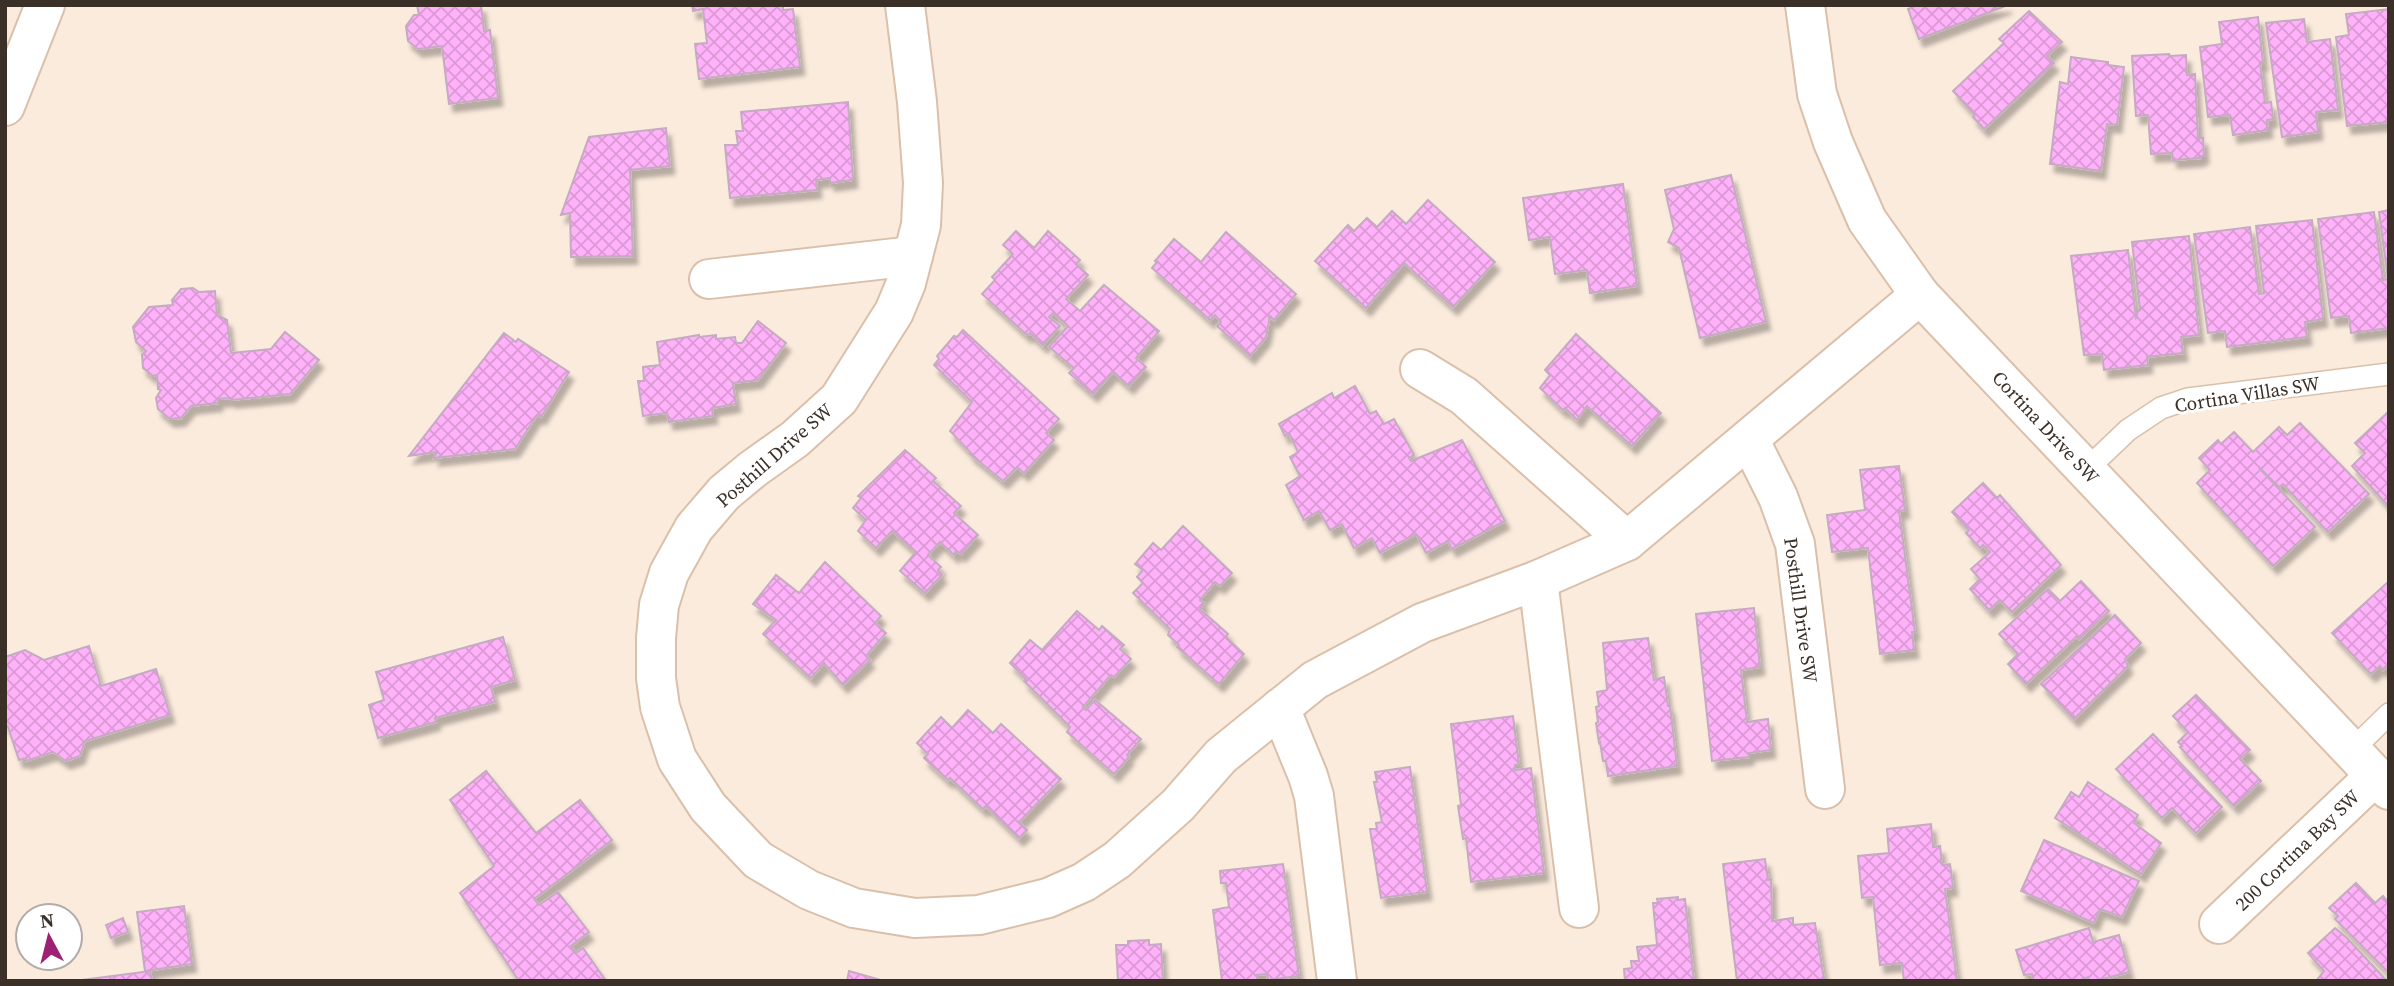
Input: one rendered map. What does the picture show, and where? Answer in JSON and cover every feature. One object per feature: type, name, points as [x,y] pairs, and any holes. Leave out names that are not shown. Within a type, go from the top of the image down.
[{"type":"street","points":[[5,106],[45,5]]},
{"type":"street","name":"Posthill Drive SW","points":[[905,5],[917,102],[923,183],[921,225],[906,283],[894,312],[839,399],[795,439],[724,493],[694,528],[669,573],[659,605],[656,638],[656,678],[660,707],[677,759],[708,807],[758,860],[809,890],[854,908],[915,918],[979,915],[1048,898],[1084,882],[1117,860],[1178,805],[1221,756],[1315,680],[1422,622],[1538,580],[1627,541],[1920,295]]},
{"type":"street","name":"Cortina Drive SW","points":[[1805,5],[1816,94],[1833,142],[1867,220],[1920,295],[2372,772]]},
{"type":"street","points":[[709,279],[913,256]]},
{"type":"street","points":[[1420,369],[1464,396],[1627,541]]},
{"type":"street","name":"Posthill Drive SW","points":[[1749,439],[1778,497],[1795,544],[1825,789]]},
{"type":"street","points":[[1538,580],[1554,725],[1579,908]]},
{"type":"street","points":[[1280,708],[1314,796],[1337,981]]},
{"type":"street","name":"200 Cortina Bay SW","points":[[2219,924],[2372,772]]},
{"type":"lane","name":"Cortina Villas SW","points":[[2086,470],[2129,430],[2161,408],[2179,402],[2389,374]]},
{"type":"lane","points":[[2372,772],[2389,714]]},
{"type":"building","points":[[417,5],[481,5],[484,31],[490,30],[498,98],[449,104],[442,46],[418,49],[408,41],[406,26],[414,15],[419,15]]},
{"type":"building","points":[[692,5],[783,5],[783,10],[793,9],[800,67],[699,79],[695,44],[707,43],[703,9],[693,11]]},
{"type":"building","points":[[1917,5],[2008,5],[1919,39],[1908,9]]},
{"type":"building","points":[[2389,9],[2389,122],[2347,126],[2336,37],[2349,35],[2346,14]]},
{"type":"building","points":[[2029,11],[2062,42],[2047,56],[2054,63],[1984,129],[1953,91],[2004,43],[1999,39]]},
{"type":"building","points":[[2258,17],[2265,103],[2271,102],[2273,119],[2267,120],[2268,130],[2233,135],[2230,115],[2208,117],[2200,47],[2222,44],[2219,22]]},
{"type":"building","points":[[2304,19],[2307,42],[2330,39],[2338,110],[2316,112],[2318,132],[2282,137],[2266,23]]},
{"type":"building","points":[[2186,55],[2187,75],[2195,74],[2198,138],[2203,138],[2204,156],[2199,156],[2200,158],[2173,160],[2172,153],[2151,154],[2148,115],[2136,116],[2132,56]]},
{"type":"building","points":[[2071,57],[2124,67],[2117,125],[2107,124],[2101,171],[2050,164],[2060,82],[2068,84]]},
{"type":"building","points":[[848,102],[853,180],[830,183],[830,178],[816,180],[817,190],[730,198],[725,145],[738,145],[736,131],[743,131],[741,112]]},
{"type":"building","points":[[666,128],[670,166],[630,170],[633,256],[571,257],[570,213],[561,215],[589,137]]},
{"type":"building","points":[[1731,175],[1766,322],[1700,338],[1679,248],[1668,242],[1674,229],[1665,190]]},
{"type":"building","points":[[1623,184],[1637,286],[1590,293],[1587,270],[1555,274],[1550,237],[1529,240],[1523,198]]},
{"type":"building","points":[[1428,200],[1495,262],[1453,307],[1404,263],[1366,308],[1315,261],[1348,225],[1354,231],[1367,218],[1377,227],[1392,211],[1406,224]]},
{"type":"building","points":[[2389,210],[2389,328],[2351,333],[2349,316],[2331,318],[2318,219],[2374,212],[2383,280],[2388,279],[2379,212]]},
{"type":"building","points":[[2312,220],[2323,319],[2305,322],[2307,337],[2227,347],[2225,331],[2208,333],[2194,234],[2250,227],[2259,294],[2264,293],[2256,226]]},
{"type":"building","points":[[1016,231],[1034,248],[1048,231],[1080,260],[1076,264],[1088,275],[1066,299],[1080,311],[1104,285],[1159,331],[1136,358],[1146,367],[1129,386],[1113,372],[1093,394],[1069,373],[1074,368],[1049,347],[1068,326],[1053,313],[1049,317],[1060,326],[1043,345],[1030,333],[1027,335],[982,294],[995,280],[992,277],[1013,254],[1003,245]]},
{"type":"building","points":[[1226,232],[1296,294],[1274,320],[1270,316],[1266,337],[1250,356],[1217,326],[1221,322],[1215,315],[1210,320],[1152,268],[1174,239],[1201,262]]},
{"type":"building","points":[[2189,236],[2199,335],[2181,337],[2183,353],[2147,357],[2148,365],[2104,370],[2102,354],[2084,355],[2071,256],[2128,250],[2136,318],[2137,310],[2140,310],[2132,242]]},
{"type":"building","points":[[193,288],[199,292],[215,291],[217,315],[227,320],[231,353],[271,349],[285,332],[319,360],[290,394],[218,399],[218,403],[191,406],[181,418],[170,419],[158,409],[156,398],[161,390],[158,389],[157,375],[153,376],[143,368],[142,355],[146,351],[136,342],[133,327],[149,307],[173,305],[172,300],[181,289]]},
{"type":"building","points":[[758,321],[786,343],[758,380],[733,383],[736,404],[712,408],[713,416],[669,422],[667,413],[643,416],[638,381],[644,381],[643,367],[660,365],[657,342],[716,335],[716,339],[735,337],[736,343],[742,343]]},
{"type":"building","points":[[963,330],[1059,419],[1046,433],[1054,440],[1024,473],[1017,467],[1003,481],[970,454],[950,431],[972,402],[934,365],[939,359],[937,356],[954,336],[957,337]]},
{"type":"building","points":[[504,333],[569,372],[541,417],[537,415],[515,449],[434,458],[437,452],[409,456]]},
{"type":"building","points":[[1576,334],[1661,413],[1632,446],[1587,406],[1577,420],[1540,388],[1550,375],[1545,370]]},
{"type":"building","points":[[1355,386],[1370,414],[1376,411],[1384,424],[1394,419],[1414,455],[1409,458],[1411,461],[1462,440],[1505,521],[1452,549],[1448,541],[1426,553],[1416,534],[1380,553],[1372,538],[1354,548],[1342,524],[1330,530],[1319,511],[1304,520],[1286,485],[1300,476],[1290,457],[1298,452],[1289,433],[1285,436],[1279,424],[1332,393],[1334,398]]},
{"type":"building","points":[[2387,413],[2389,507],[2352,466],[2365,453],[2355,443]]},
{"type":"building","points":[[2300,423],[2369,494],[2328,532],[2283,484],[2279,487],[2259,468],[2315,527],[2273,566],[2197,483],[2210,470],[2199,458],[2218,440],[2221,444],[2234,432],[2253,452],[2279,427],[2287,435]]},
{"type":"building","points":[[905,450],[936,478],[933,481],[961,506],[954,513],[978,535],[961,554],[956,551],[954,555],[940,542],[928,555],[941,567],[938,570],[942,575],[925,593],[900,571],[916,552],[892,531],[876,548],[858,531],[866,520],[853,508],[861,498],[858,496]]},
{"type":"building","points":[[1899,466],[1905,510],[1899,511],[1915,632],[1912,632],[1914,650],[1880,654],[1868,548],[1832,552],[1827,515],[1865,510],[1860,470]]},
{"type":"building","points":[[1983,483],[1997,498],[2000,495],[2061,565],[2012,612],[2000,600],[1989,610],[1970,589],[1980,579],[1971,569],[1990,552],[1983,545],[1980,548],[1966,533],[1969,530],[1952,512]]},
{"type":"building","points":[[1183,526],[1232,573],[1220,586],[1215,582],[1200,600],[1204,603],[1200,609],[1228,634],[1226,637],[1244,654],[1219,684],[1177,647],[1179,645],[1168,635],[1170,629],[1133,593],[1143,583],[1137,577],[1143,570],[1135,564],[1153,543],[1161,550]]},
{"type":"building","points":[[825,562],[881,616],[875,623],[886,633],[866,656],[870,660],[843,685],[824,663],[811,678],[763,634],[776,620],[753,604],[776,575],[799,593]]},
{"type":"building","points":[[2081,581],[2109,611],[2079,639],[2077,636],[2026,684],[2008,664],[2018,654],[1999,634],[2048,589],[2060,601]]},
{"type":"building","points":[[2389,581],[2389,665],[2383,670],[2380,666],[2371,674],[2332,633]]},
{"type":"building","points":[[1754,608],[1760,667],[1741,670],[1747,722],[1768,719],[1771,750],[1749,753],[1749,757],[1712,761],[1696,614]]},
{"type":"building","points":[[1077,611],[1099,630],[1102,626],[1124,645],[1120,649],[1131,659],[1114,677],[1109,677],[1083,707],[1086,710],[1095,700],[1141,739],[1114,774],[1067,732],[1070,727],[1010,663],[1030,640],[1042,650]]},
{"type":"building","points":[[2115,615],[2141,643],[2125,659],[2128,666],[2074,719],[2041,684]]},
{"type":"building","points":[[503,637],[515,680],[491,687],[495,702],[435,718],[436,722],[378,738],[369,705],[384,700],[376,672]]},
{"type":"building","points":[[1648,638],[1654,680],[1664,677],[1677,766],[1608,776],[1596,723],[1596,707],[1599,706],[1597,692],[1607,690],[1603,643]]},
{"type":"building","points":[[89,646],[101,686],[156,669],[170,715],[85,741],[80,756],[66,761],[53,752],[26,761],[26,758],[19,760],[5,725],[5,657],[25,650],[44,660]]},
{"type":"building","points":[[2196,695],[2250,750],[2240,759],[2261,781],[2234,806],[2178,742],[2188,732],[2173,716]]},
{"type":"building","points":[[968,710],[993,733],[1001,724],[1061,779],[1019,822],[1027,830],[1019,838],[986,806],[983,809],[924,758],[928,754],[917,743],[941,717],[952,728]]},
{"type":"building","points":[[1513,716],[1519,765],[1515,765],[1515,770],[1531,768],[1544,873],[1471,882],[1466,838],[1463,839],[1458,806],[1461,805],[1451,724]]},
{"type":"building","points":[[2153,734],[2222,807],[2196,833],[2172,808],[2162,818],[2116,769]]},
{"type":"building","points":[[1410,767],[1427,892],[1381,898],[1370,829],[1377,829],[1376,823],[1382,822],[1374,782],[1377,782],[1375,772]]},
{"type":"building","points":[[486,771],[536,833],[580,800],[612,840],[534,899],[539,905],[558,892],[589,932],[571,946],[576,953],[583,948],[606,981],[519,981],[460,893],[494,866],[450,800]]},
{"type":"building","points":[[2088,782],[2138,815],[2134,823],[2161,843],[2141,874],[2055,818],[2071,792],[2079,797]]},
{"type":"building","points":[[1931,824],[1933,847],[1940,846],[1942,865],[1950,864],[1953,888],[1945,889],[1957,981],[1904,981],[1902,963],[1880,965],[1873,897],[1862,898],[1858,856],[1889,853],[1887,829]]},
{"type":"building","points":[[2044,840],[2139,881],[2122,917],[2100,909],[2094,923],[2021,891]]},
{"type":"building","points":[[1765,859],[1768,880],[1771,879],[1772,921],[1793,918],[1793,925],[1815,923],[1824,979],[1737,981],[1723,864]]},
{"type":"building","points":[[1283,864],[1299,976],[1268,980],[1267,974],[1257,975],[1257,981],[1222,981],[1213,910],[1229,907],[1226,883],[1221,883],[1220,871]]},
{"type":"building","points":[[2356,883],[2375,903],[2383,896],[2389,903],[2389,973],[2335,919],[2338,916],[2329,908]]},
{"type":"building","points":[[1678,897],[1678,900],[1685,899],[1694,981],[1625,981],[1624,969],[1632,968],[1631,961],[1639,961],[1637,947],[1657,945],[1653,903],[1658,903],[1657,899]]},
{"type":"building","points":[[184,906],[192,964],[145,971],[137,912]]},
{"type":"building","points":[[123,918],[128,932],[111,938],[106,925]]},
{"type":"building","points":[[2089,928],[2093,942],[2119,935],[2129,972],[2096,981],[2089,981],[2088,977],[2078,981],[2034,981],[2032,974],[2024,975],[2016,950]]},
{"type":"building","points":[[2335,928],[2387,981],[2316,981],[2324,971],[2308,953]]},
{"type":"building","points":[[1149,940],[1149,945],[1161,944],[1163,981],[1118,981],[1116,945],[1128,945],[1128,941]]},
{"type":"building","points":[[150,971],[152,981],[74,981]]},
{"type":"building","points":[[849,971],[884,981],[847,981]]}]
